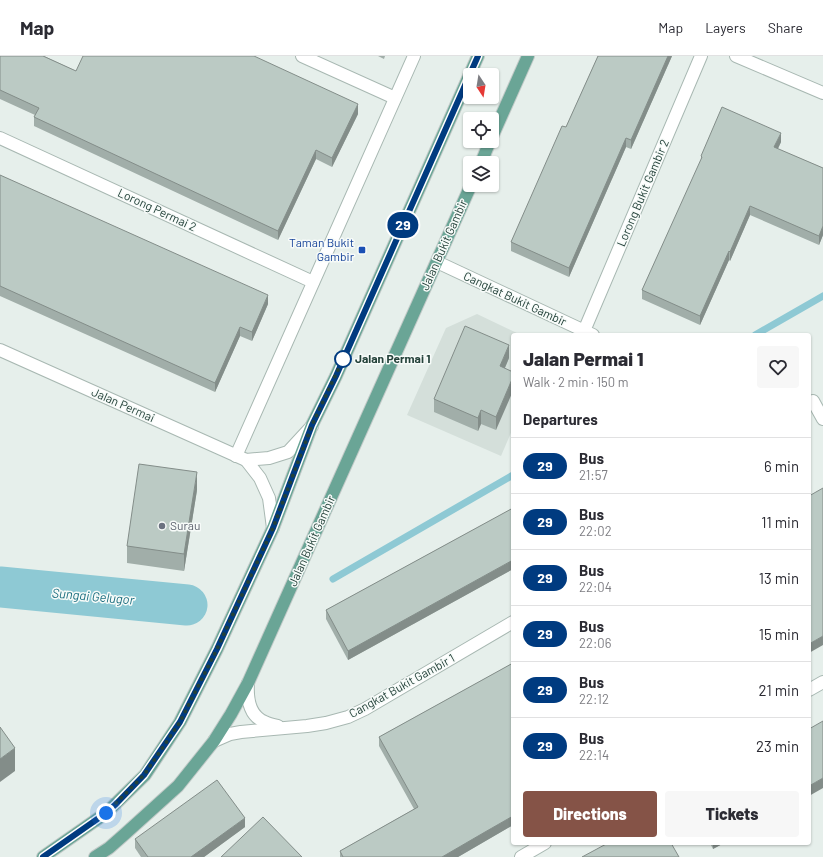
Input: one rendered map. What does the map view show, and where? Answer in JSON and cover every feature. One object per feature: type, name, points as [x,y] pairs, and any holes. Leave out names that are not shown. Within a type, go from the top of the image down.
[{"type":"main road","points":[[43,857],[106,813],[144,775],[183,716],[217,649],[273,528],[312,425],[336,376],[478,56]]},
{"type":"main road","points":[[499,122],[528,56]]},
{"type":"main road","name":"Jalan Bukit Gambir","points":[[95,857],[109,852],[178,786],[214,741],[231,714],[248,683],[468,192]]},
{"type":"street","points":[[302,56],[395,98]]},
{"type":"street","points":[[241,458],[313,282],[414,56]]},
{"type":"street","name":"Lorong Bukit Gambir 2","points":[[589,333],[701,56]]},
{"type":"street","points":[[736,56],[823,93]]},
{"type":"street","name":"Lorong Permai 2","points":[[0,138],[313,282]]},
{"type":"street","name":"Cangkat Bukit Gambir","points":[[437,262],[589,333]]},
{"type":"street","name":"Jalan Permai","points":[[0,350],[241,458],[260,478],[269,498],[273,528]]},
{"type":"street","points":[[815,401],[823,419]]},
{"type":"street","name":"Jalan Permai","points":[[241,458],[270,458],[288,452],[312,425]]},
{"type":"street","name":"Cangkat Bukit Gambir 1","points":[[214,741],[230,734],[326,723],[348,717],[365,709],[511,623]]},
{"type":"street","points":[[811,689],[823,682]]},
{"type":"street","name":"Cangkat Bukit Gambir 1","points":[[248,683],[247,696],[250,707],[255,714],[264,722],[283,728]]},
{"type":"street","points":[[521,857],[542,845]]},
{"type":"shaded area","points":[[477,314],[517,333],[511,333],[511,433],[501,456],[407,415],[446,328]]},
{"type":"building","points":[[0,56],[43,56],[76,71],[83,56],[254,56],[358,104],[332,158],[316,150],[278,231],[34,117],[39,108],[0,90]]},
{"type":"building","points":[[598,56],[668,56],[631,140],[626,138],[569,268],[511,242],[562,126],[566,127]]},
{"type":"building","points":[[722,107],[781,133],[774,147],[823,168],[823,226],[819,236],[750,206],[700,316],[642,290],[702,157],[701,156]]},
{"type":"building","points":[[0,175],[268,295],[252,332],[240,327],[215,383],[0,286]]},
{"type":"building","points":[[465,326],[509,345],[500,366],[511,371],[511,382],[496,417],[481,410],[478,418],[434,399]]},
{"type":"building","name":"Surau","points":[[139,464],[197,472],[184,554],[127,546]]},
{"type":"building","points":[[823,488],[823,636],[811,643],[811,495]]},
{"type":"building","points":[[511,509],[511,561],[348,651],[326,610]]},
{"type":"building","points":[[511,664],[511,817],[442,857],[343,857],[340,851],[418,807],[379,737]]},
{"type":"building","points":[[823,721],[823,778],[811,785],[811,728]]},
{"type":"building","points":[[0,727],[15,748],[0,759]]},
{"type":"building","points":[[217,780],[245,818],[191,857],[148,857],[135,839]]},
{"type":"building","points":[[263,817],[302,857],[221,857]]},
{"type":"building","points":[[604,845],[672,845],[679,857],[582,857]]},
{"type":"waterway","points":[[758,333],[823,296]]},
{"type":"waterway","points":[[333,579],[511,476]]},
{"type":"waterway","name":"Sungai Gelugor","points":[[0,587],[187,605]]},
{"type":"bus line","name":"29","points":[[43,857],[106,813],[116,804],[144,775],[180,722],[217,649],[273,528],[312,425],[336,376],[478,56]]},
{"type":"place","name":"Taman Bukit Gambir","points":[[362,250]]},
{"type":"place","name":"Jalan Permai 1","points":[[343,359]]},
{"type":"place","name":"Surau","points":[[162,526]]},
{"type":"route","points":[[106,813],[144,775],[180,722],[217,649],[273,528],[312,425],[343,359]]}]
